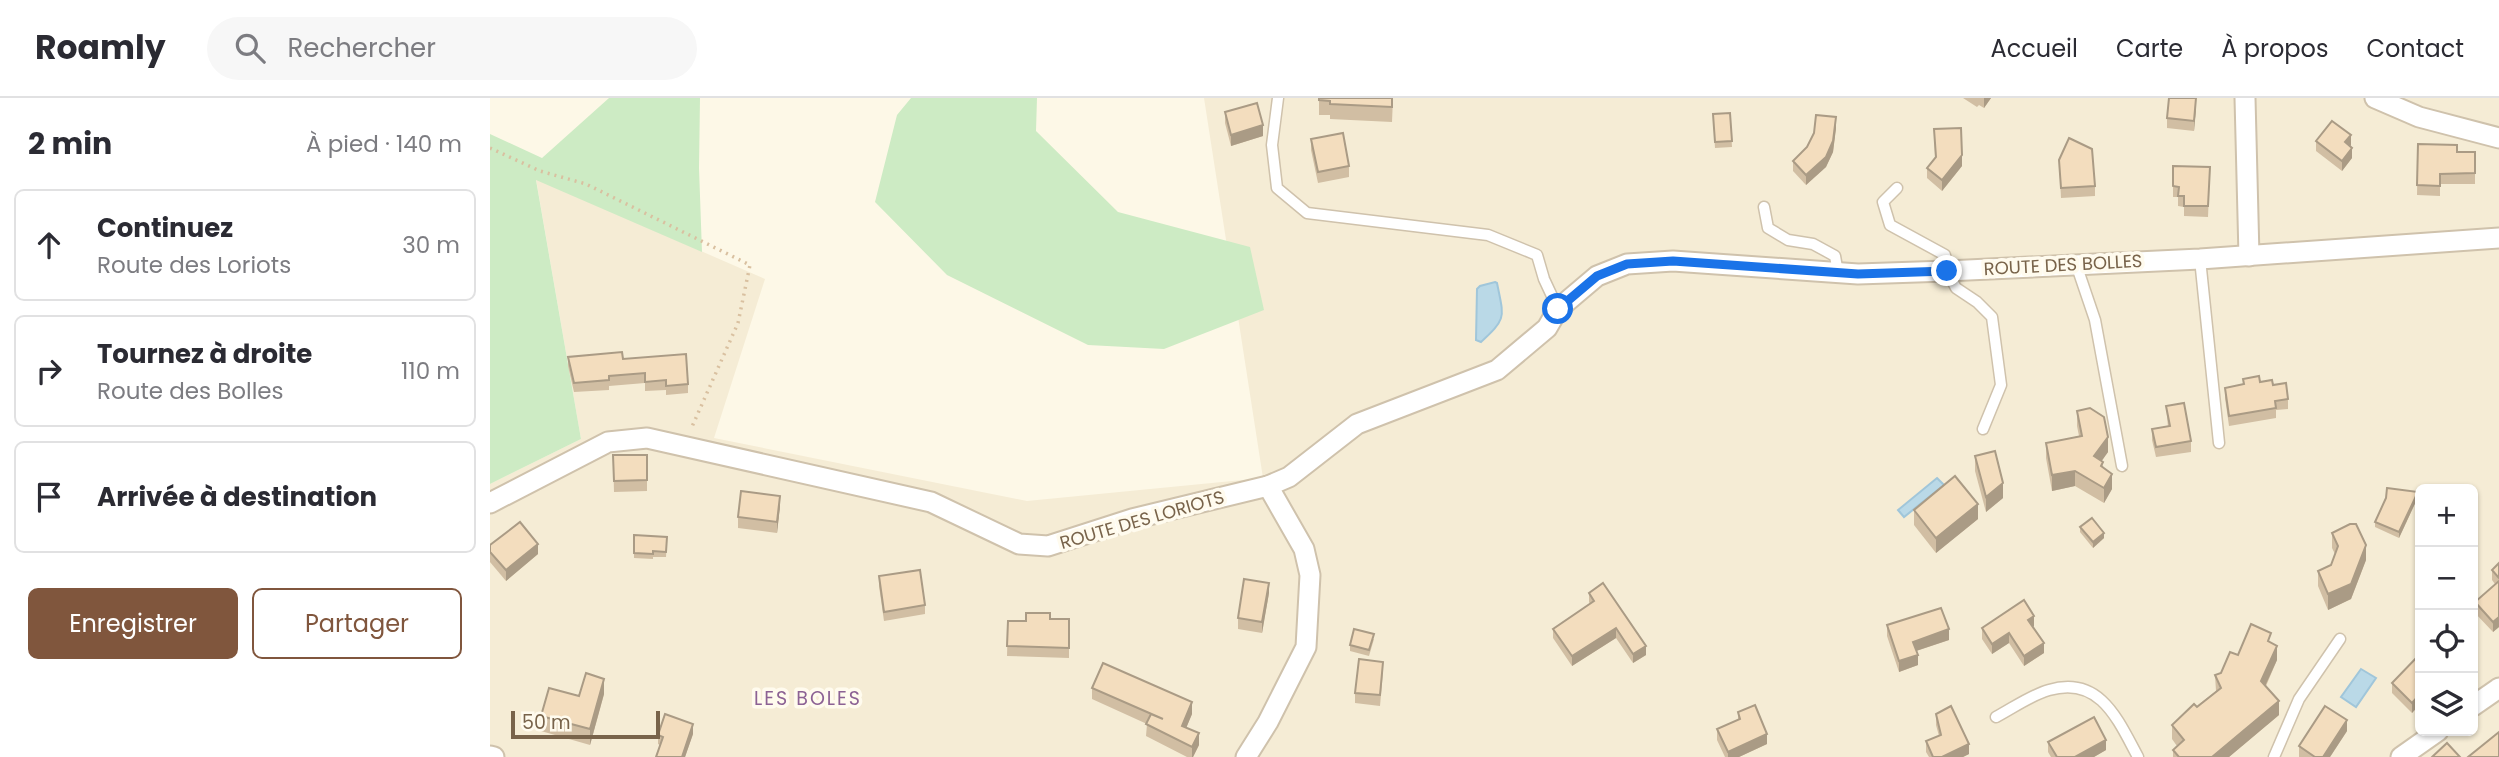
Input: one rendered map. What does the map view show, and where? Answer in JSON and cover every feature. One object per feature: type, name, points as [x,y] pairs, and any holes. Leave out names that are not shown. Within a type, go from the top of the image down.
[{"type":"street","points":[[2245,98],[2249,256]]},
{"type":"street","points":[[2375,98],[2419,117],[2499,138]]},
{"type":"street","name":"ROUTE DES BOLLES","points":[[1627,264],[1673,261],[1838,273],[1947,271],[2200,259],[2499,238]]},
{"type":"street","name":"ROUTE DES LORIOTS","points":[[490,503],[608,442],[647,438],[931,502],[1019,544],[1048,546],[1132,519],[1268,486],[1289,477],[1357,424],[1497,370],[1547,328],[1558,309],[1597,276],[1627,264]]},
{"type":"street","points":[[1246,757],[1268,722],[1306,647],[1310,575],[1304,549],[1268,486]]},
{"type":"street","points":[[2478,703],[2499,688]]},
{"type":"street","points":[[2401,757],[2431,736]]},
{"type":"lane","points":[[1278,98],[1272,145],[1277,188],[1307,212],[1488,235],[1537,255],[1544,279],[1558,309]]},
{"type":"lane","points":[[1897,188],[1883,202],[1890,225],[1945,255],[1947,271],[1956,288],[1977,302],[1992,317],[2001,385],[1983,429]]},
{"type":"lane","points":[[1764,207],[1768,228],[1788,240],[1813,244],[1835,256],[1838,273]]},
{"type":"lane","points":[[2200,259],[2219,443]]},
{"type":"lane","points":[[2076,264],[2095,320],[2122,466]]},
{"type":"lane","points":[[2274,757],[2299,699],[2340,639]]},
{"type":"lane","points":[[1996,717],[2049,690],[2078,687],[2103,699],[2138,757]]},
{"type":"path","points":[[490,148],[540,171],[586,184],[750,265],[738,323],[683,446]]},
{"type":"shaded area","points":[[1204,98],[2499,98],[2499,757],[490,757],[490,484],[581,439],[536,179],[765,279],[714,438],[1027,501],[1263,478]]},
{"type":"green space","points":[[609,98],[700,98],[702,252],[536,180],[581,439],[490,484],[490,134],[542,158]]},
{"type":"green space","points":[[911,98],[1037,98],[1036,131],[1118,212],[1250,247],[1264,310],[1164,349],[1088,345],[947,275],[875,202],[897,115]]},
{"type":"water","points":[[1495,282],[1501,304],[1501,317],[1495,328],[1481,342],[1476,340],[1477,289]]},
{"type":"water","points":[[1937,478],[1944,485],[1904,517],[1898,510]]},
{"type":"water","points":[[2361,669],[2376,678],[2356,707],[2341,697]]},
{"type":"building","points":[[1319,98],[1392,98],[1392,107],[1330,104],[1330,101]]},
{"type":"building","points":[[2169,98],[2196,98],[2194,121],[2167,118]]},
{"type":"building","points":[[1257,103],[1263,125],[1231,135],[1225,112]]},
{"type":"building","points":[[1730,113],[1732,141],[1715,142],[1713,114]]},
{"type":"building","points":[[1816,115],[1836,117],[1833,141],[1826,157],[1806,175],[1793,161],[1807,147],[1814,133]]},
{"type":"building","points":[[2332,121],[2351,135],[2345,142],[2352,148],[2342,161],[2316,141]]},
{"type":"building","points":[[1961,128],[1962,155],[1942,180],[1927,168],[1936,157],[1934,129]]},
{"type":"building","points":[[1343,133],[1349,166],[1318,172],[1311,139]]},
{"type":"building","points":[[2069,138],[2092,149],[2095,186],[2061,188],[2059,160]]},
{"type":"building","points":[[2418,144],[2457,145],[2457,152],[2475,152],[2475,173],[2440,174],[2440,186],[2417,185]]},
{"type":"building","points":[[2173,166],[2210,167],[2208,206],[2184,206],[2184,196],[2178,196],[2179,187],[2173,186]]},
{"type":"building","points":[[622,352],[623,359],[686,354],[688,384],[666,386],[666,380],[645,382],[645,373],[574,383],[568,357]]},
{"type":"building","points":[[2259,376],[2260,382],[2272,380],[2273,385],[2286,383],[2288,399],[2275,401],[2276,408],[2229,416],[2225,388],[2244,384],[2243,379]]},
{"type":"building","points":[[2184,403],[2191,441],[2156,447],[2152,429],[2170,426],[2166,406]]},
{"type":"building","points":[[2090,408],[2104,417],[2108,437],[2094,456],[2103,462],[2101,466],[2112,474],[2104,488],[2075,471],[2052,475],[2046,443],[2082,436],[2077,411]]},
{"type":"building","points":[[1995,451],[2003,483],[1986,497],[1975,456]]},
{"type":"building","points":[[613,455],[647,455],[647,480],[614,481]]},
{"type":"building","points":[[1955,476],[1978,504],[1936,538],[1914,510]]},
{"type":"building","points":[[2387,488],[2415,492],[2415,498],[2399,532],[2375,522],[2386,498]]},
{"type":"building","points":[[741,491],[780,496],[777,522],[738,517]]},
{"type":"building","points":[[2092,518],[2104,533],[2093,542],[2080,527]]},
{"type":"building","points":[[520,522],[538,544],[506,570],[490,552],[490,545]]},
{"type":"building","points":[[2350,524],[2356,524],[2366,545],[2351,584],[2328,594],[2318,571],[2331,565],[2338,546],[2332,533]]},
{"type":"building","points":[[634,535],[667,537],[666,552],[634,553]]},
{"type":"building","points":[[2499,563],[2499,578],[2492,570]]},
{"type":"building","points":[[920,570],[925,605],[884,612],[879,576]]},
{"type":"building","points":[[1244,579],[1269,583],[1262,622],[1238,618]]},
{"type":"building","points":[[2499,581],[2499,617],[2493,622],[2478,605],[2478,599]]},
{"type":"building","points":[[1603,583],[1646,646],[1633,654],[1616,628],[1572,656],[1553,629],[1594,601],[1589,593]]},
{"type":"building","points":[[2024,600],[2034,616],[2028,620],[2044,643],[2024,656],[2009,633],[1992,644],[1982,628]]},
{"type":"building","points":[[1941,608],[1949,629],[1913,642],[1918,655],[1899,661],[1887,625]]},
{"type":"building","points":[[1026,613],[1050,613],[1050,619],[1069,619],[1069,648],[1007,646],[1008,621],[1026,621]]},
{"type":"building","points":[[2251,624],[2271,633],[2268,641],[2277,646],[2261,681],[2279,701],[2212,757],[2179,757],[2173,750],[2184,740],[2172,725],[2194,704],[2197,707],[2221,688],[2215,675],[2221,673],[2230,652],[2238,655]]},
{"type":"building","points":[[1354,629],[1374,634],[1369,650],[1350,645]]},
{"type":"building","points":[[1359,659],[1383,662],[1380,695],[1355,693]]},
{"type":"building","points":[[2415,659],[2415,700],[2412,703],[2392,683]]},
{"type":"building","points":[[1103,663],[1192,702],[1182,726],[1199,733],[1192,747],[1146,724],[1151,714],[1163,719],[1092,688]]},
{"type":"building","points":[[586,673],[604,679],[590,729],[541,716],[549,688],[579,696]]},
{"type":"building","points":[[1755,705],[1767,734],[1728,752],[1717,729],[1740,719],[1738,712]]},
{"type":"building","points":[[1951,706],[1969,744],[1942,757],[1933,757],[1926,741],[1941,735],[1936,714]]},
{"type":"building","points":[[2325,706],[2347,720],[2323,757],[2315,757],[2299,746]]},
{"type":"building","points":[[665,714],[693,724],[682,757],[656,757],[663,737],[658,735]]},
{"type":"building","points":[[2094,717],[2106,740],[2075,757],[2057,757],[2048,742]]},
{"type":"building","points":[[2499,732],[2499,757],[2468,757]]},
{"type":"building","points":[[2447,743],[2460,757],[2432,757]]},
{"type":"district","name":"LES BOLES","points":[[808,698]]},
{"type":"route","points":[[1558,309],[1597,276],[1627,264],[1673,261],[1858,274],[1947,271]]}]
